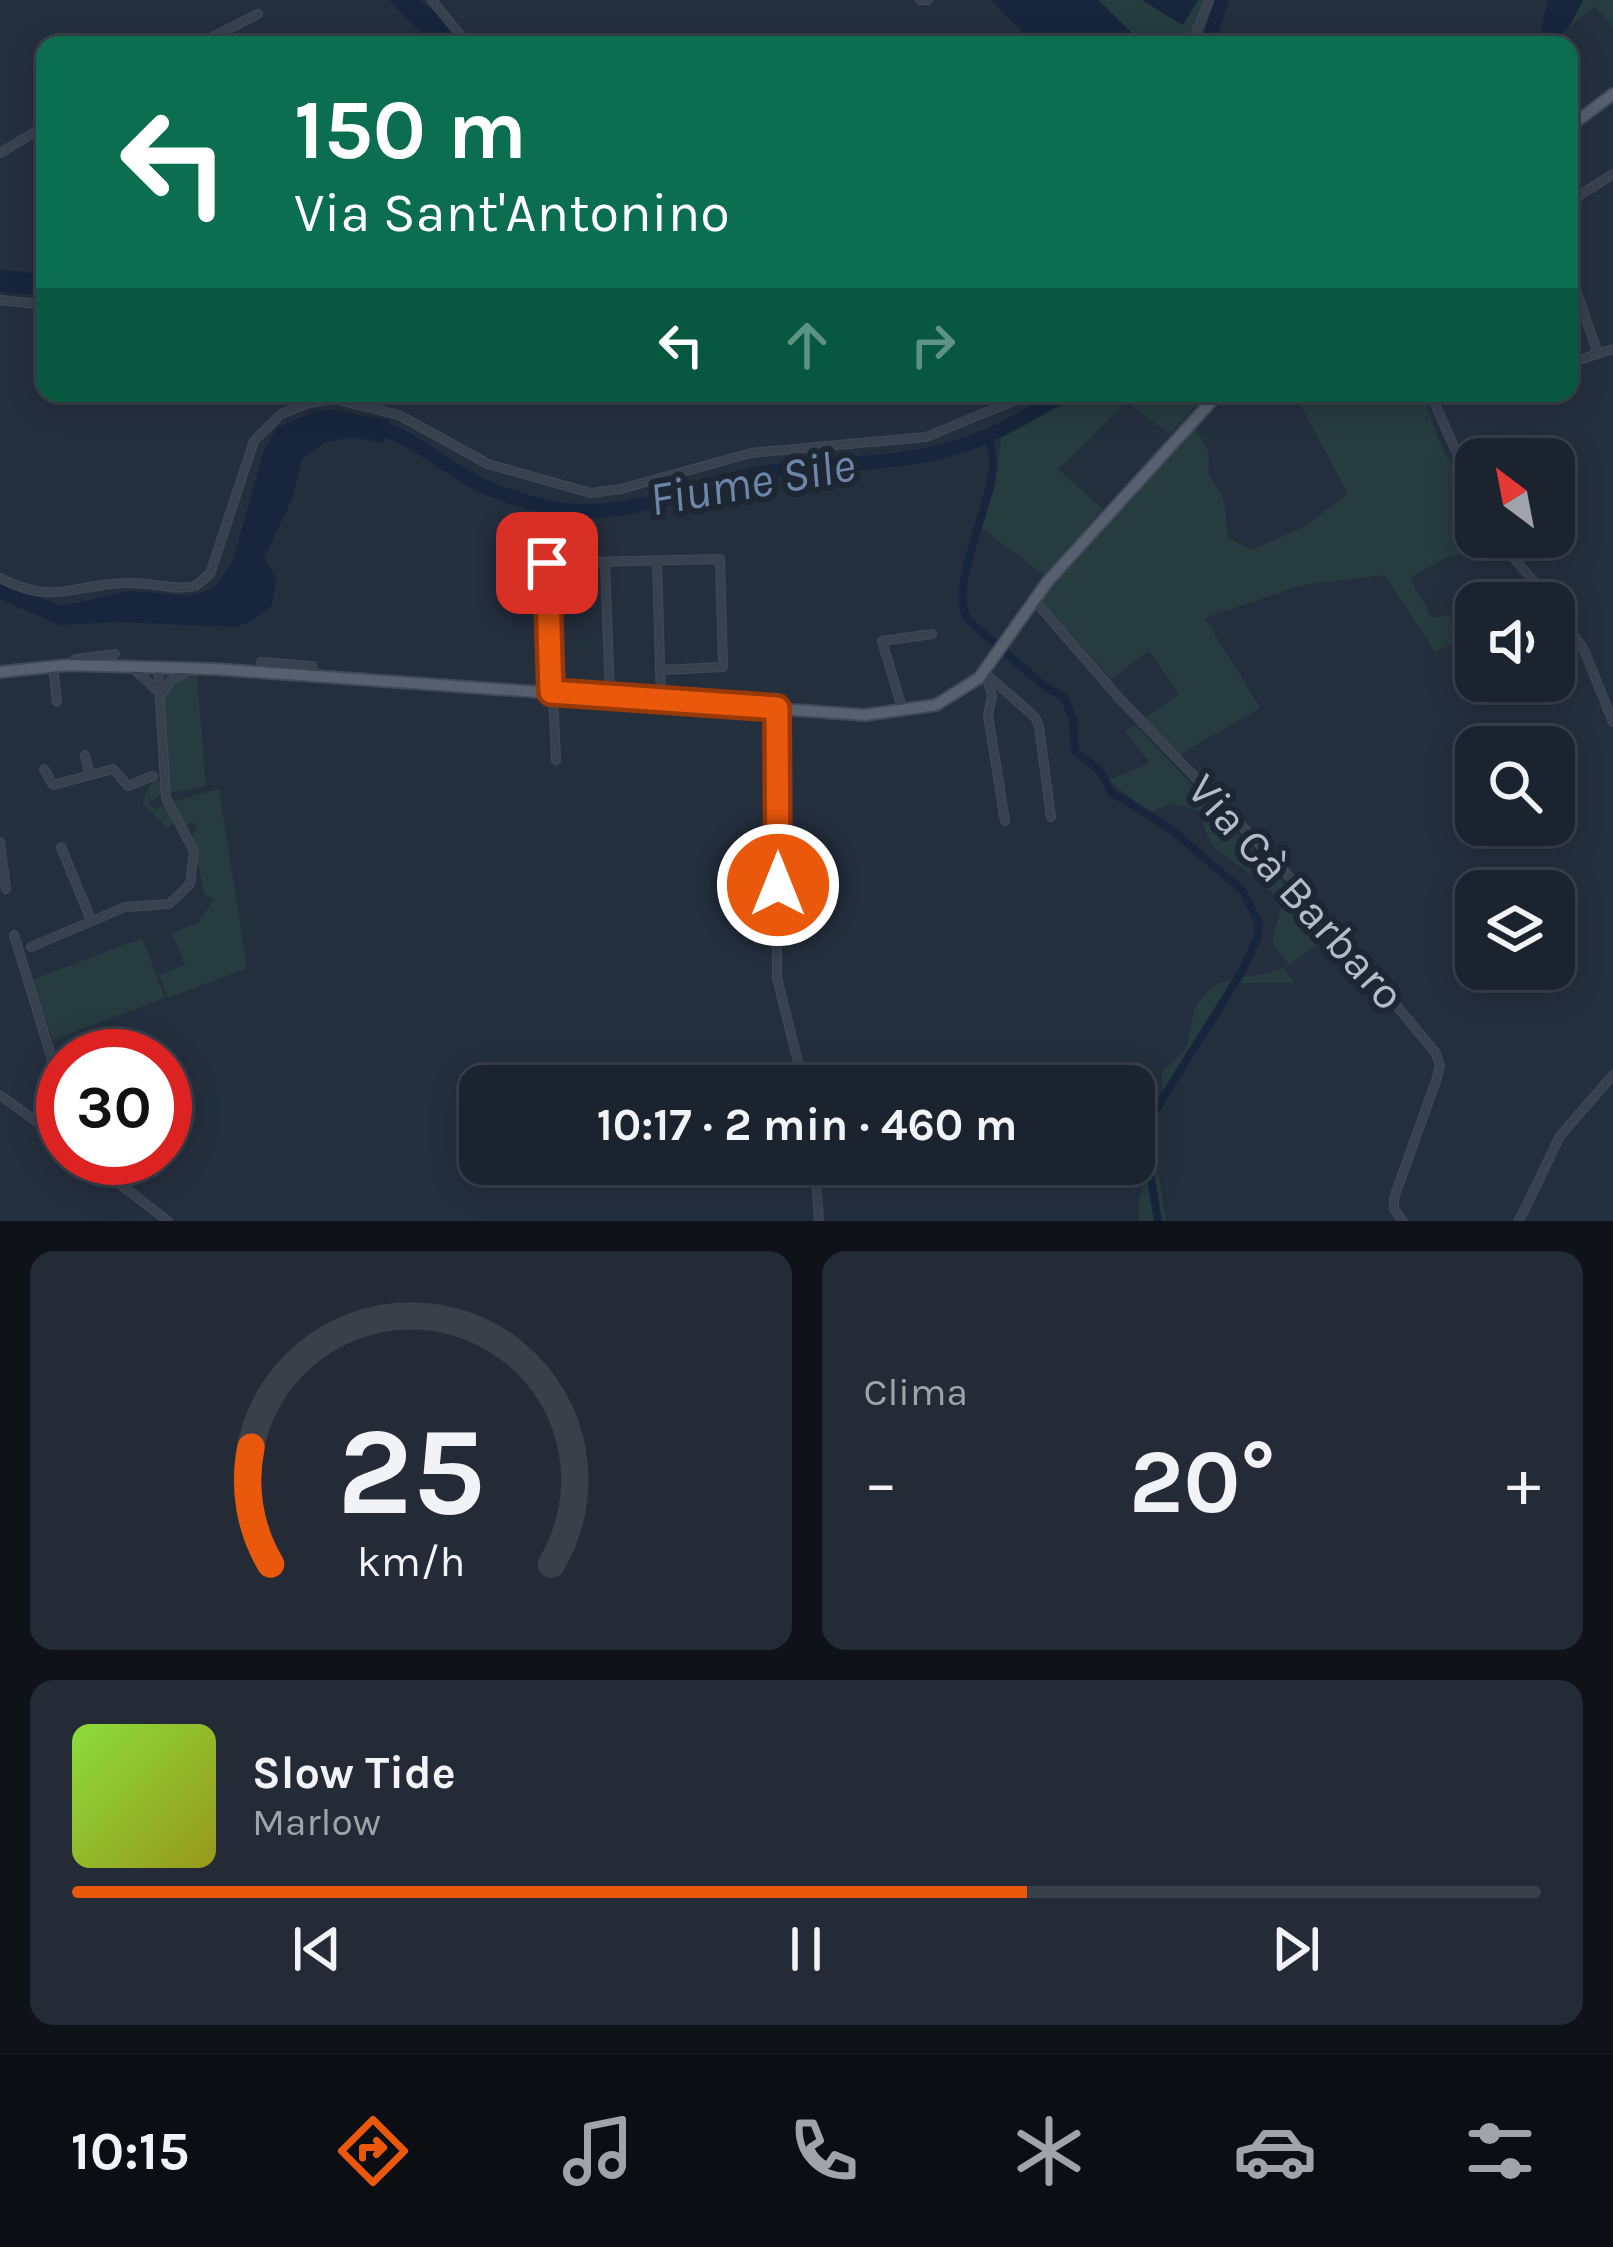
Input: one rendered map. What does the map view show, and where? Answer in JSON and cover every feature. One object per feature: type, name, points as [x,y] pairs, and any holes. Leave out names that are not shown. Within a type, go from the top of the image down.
[{"type":"main road","points":[[1578,120],[1613,94]]},
{"type":"main road","points":[[0,672],[68,664],[192,668],[866,715],[903,713],[955,697],[985,673],[1034,600],[1211,402]]},
{"type":"street","points":[[432,0],[462,36]]},
{"type":"street","points":[[1195,36],[1209,0]]},
{"type":"street","points":[[215,36],[258,14]]},
{"type":"street","points":[[0,153],[36,131]]},
{"type":"street","points":[[1578,196],[1613,174]]},
{"type":"street","points":[[1578,296],[1598,354]]},
{"type":"street","points":[[0,300],[36,304]]},
{"type":"street","points":[[1578,360],[1613,350]]},
{"type":"street","points":[[0,578],[42,593],[124,583],[195,586],[210,574],[254,441],[281,414],[317,402]]},
{"type":"street","points":[[340,402],[400,415],[488,464],[591,493],[752,453],[926,437],[1012,402]]},
{"type":"street","points":[[1433,402],[1455,450]]},
{"type":"street","points":[[1514,558],[1534,582]]},
{"type":"street","points":[[556,760],[547,563],[720,559],[723,668],[660,670]]},
{"type":"street","points":[[657,561],[661,700]]},
{"type":"street","points":[[605,562],[610,696]]},
{"type":"street","name":"Via Cà Barbaro","points":[[1034,600],[1120,699],[1282,868],[1435,1052],[1440,1065],[1437,1078],[1394,1198],[1394,1209],[1403,1221]]},
{"type":"street","points":[[903,713],[882,641],[932,634]]},
{"type":"street","points":[[1575,636],[1613,722]]},
{"type":"street","points":[[68,664],[115,654]]},
{"type":"street","points":[[261,662],[312,666],[316,676]]},
{"type":"street","points":[[52,665],[58,702]]},
{"type":"street","points":[[131,667],[160,695]]},
{"type":"street","points":[[31,947],[128,907],[169,904],[183,894],[193,877],[194,851],[167,801],[158,667]]},
{"type":"street","points":[[160,695],[192,668]]},
{"type":"street","points":[[985,673],[1035,717],[1040,727],[1051,817]]},
{"type":"street","points":[[985,673],[992,696],[988,715],[1005,820]]},
{"type":"street","points":[[777,708],[778,979],[799,1065]]},
{"type":"street","points":[[85,755],[90,776]]},
{"type":"street","points":[[44,769],[53,785],[113,769],[128,786],[154,776]]},
{"type":"street","points":[[0,842],[6,889]]},
{"type":"street","points":[[61,847],[92,920]]},
{"type":"street","points":[[14,935],[43,1029]]},
{"type":"street","points":[[1519,1221],[1560,1136],[1613,1075]]},
{"type":"street","points":[[0,1095],[36,1121]]},
{"type":"street","points":[[121,1185],[167,1221]]},
{"type":"street","points":[[816,1185],[819,1221]]},
{"type":"green space","points":[[1098,0],[1142,0],[1182,25],[1198,0],[1220,0],[1207,36],[1135,36]]},
{"type":"green space","points":[[1583,0],[1613,0],[1613,28],[1595,6],[1565,31]]},
{"type":"green space","points":[[1064,402],[1126,402],[1058,469],[1103,509],[1044,575],[980,527],[995,486],[1001,438]]},
{"type":"green space","points":[[1126,402],[1199,402],[1170,434]]},
{"type":"green space","points":[[1299,402],[1426,402],[1455,471],[1455,555],[1410,578],[1432,617],[1450,616],[1455,643],[1435,652],[1384,575],[1302,585],[1205,618],[1260,708],[1179,755],[1145,718],[1179,694],[1149,651],[1111,679],[1040,600],[1195,427],[1209,452],[1208,473],[1224,500],[1228,538],[1252,550],[1305,526],[1348,494]]},
{"type":"green space","points":[[197,676],[206,786],[170,793],[164,697],[178,679]]},
{"type":"green space","points":[[1136,725],[1331,934],[1284,969],[1294,983],[1239,983],[1155,1124],[1162,1071],[1184,1051],[1202,997],[1222,982],[1289,965],[1273,943],[1280,910],[1277,898],[1215,847],[1201,811],[1172,803],[1150,813],[1108,780],[1150,763],[1125,732]]},
{"type":"green space","points":[[154,780],[161,781],[162,794],[149,803],[153,808],[164,806],[174,823],[167,828],[143,804]]},
{"type":"green space","points":[[219,789],[247,968],[168,998],[159,975],[185,965],[172,933],[198,923],[214,899],[204,894],[192,833],[197,828],[193,822],[186,826],[172,802]]},
{"type":"green space","points":[[142,938],[165,998],[82,1029],[49,1029],[31,980]]},
{"type":"green space","points":[[1155,1152],[1166,1221],[1139,1221],[1144,1185],[1155,1185]]},
{"type":"water","points":[[389,0],[420,0],[456,36],[424,36]]},
{"type":"water","points":[[991,0],[1098,0],[1135,36],[1026,36]]},
{"type":"water","points":[[1142,0],[1198,0],[1183,25]]},
{"type":"water","points":[[1548,0],[1583,0],[1559,36],[1541,30]]},
{"type":"water","points":[[0,270],[36,273],[36,295],[0,292]]},
{"type":"water","points":[[331,410],[390,420],[382,443],[353,437],[324,443],[302,459],[292,499],[264,558],[276,579],[272,605],[255,619],[237,627],[117,622],[60,625],[0,599],[0,582],[62,606],[131,591],[202,593],[216,585],[233,561],[264,450],[277,428],[313,412]]},
{"type":"waterway","name":"Fiume Sile","points":[[1210,36],[1222,0]]},
{"type":"waterway","name":"Fiume Sile","points":[[372,427],[402,437],[500,493],[547,507],[602,511],[762,473],[937,453],[990,435],[1052,402]]},
{"type":"waterway","points":[[988,434],[991,479],[963,585],[967,619],[1064,698],[1073,719],[1075,751],[1101,772],[1111,792],[1167,826],[1243,891],[1259,923],[1258,937],[1241,973],[1143,1130],[1158,1221]]},
{"type":"route","points":[[547,563],[551,692],[777,708],[778,885]]}]
